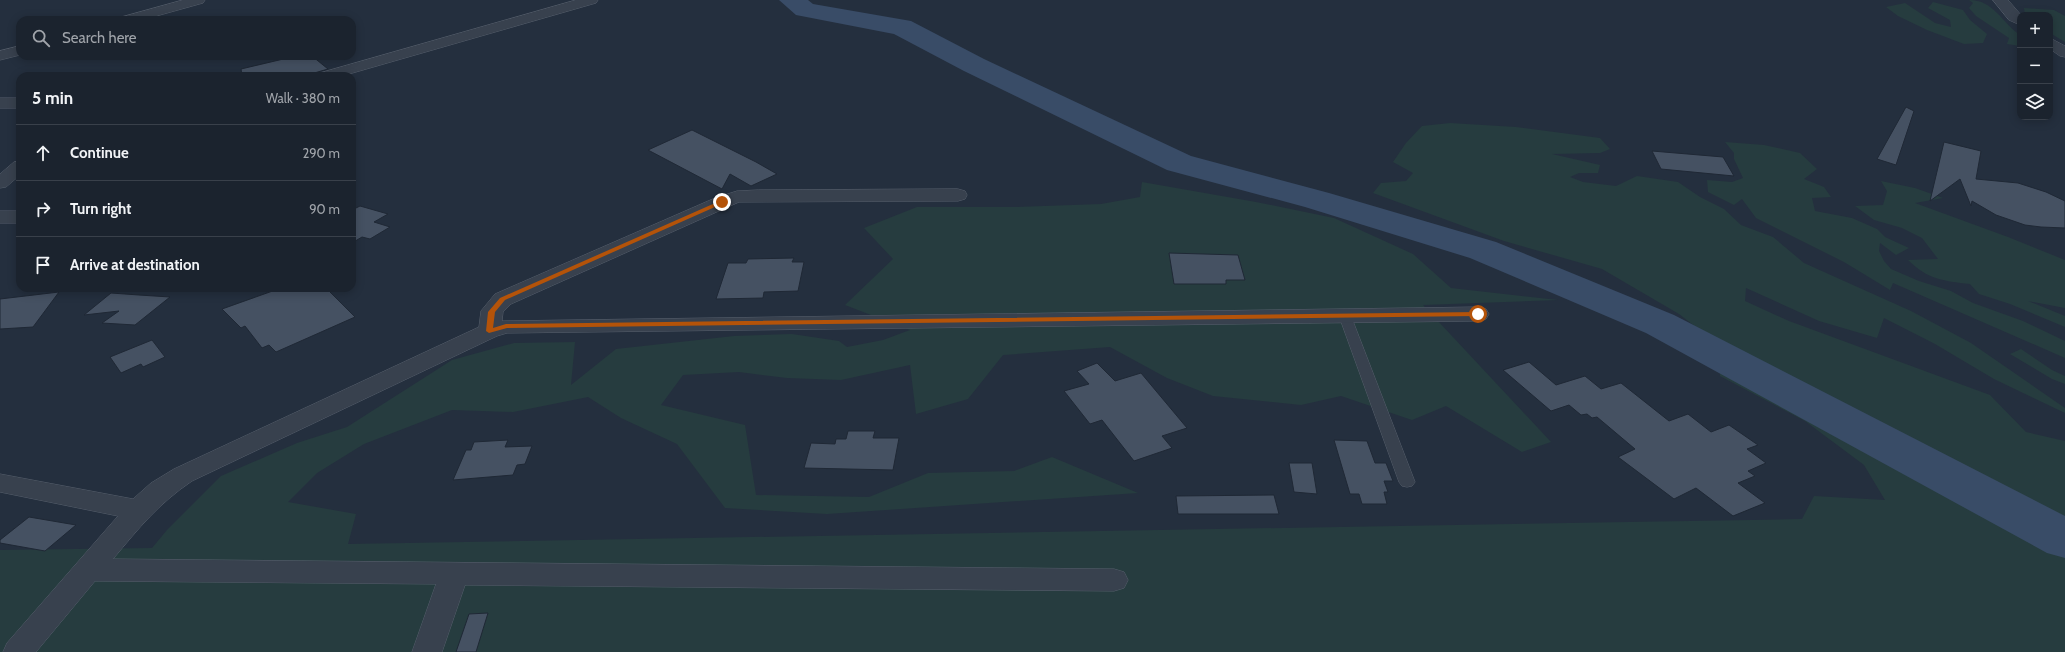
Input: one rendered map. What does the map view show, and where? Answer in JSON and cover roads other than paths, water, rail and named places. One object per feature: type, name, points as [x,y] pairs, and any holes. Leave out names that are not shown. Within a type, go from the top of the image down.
[{"type":"street","points":[[141,16],[198,0]]},
{"type":"street","points":[[339,72],[591,0]]},
{"type":"street","points":[[2008,2],[2012,16],[2017,19]]},
{"type":"street","points":[[2053,44],[2065,54]]},
{"type":"street","points":[[0,56],[16,51]]},
{"type":"street","points":[[0,103],[16,103]]},
{"type":"street","points":[[0,183],[16,169]]},
{"type":"street","points":[[489,331],[492,312],[503,299],[722,202],[737,197],[958,195]]},
{"type":"street","points":[[0,217],[16,217]]},
{"type":"street","points":[[18,652],[138,510],[160,490],[183,476],[489,331],[506,326],[565,324],[1478,314]]},
{"type":"street","points":[[0,483],[138,510]]},
{"type":"street","points":[[88,570],[1114,580]]},
{"type":"street","points":[[427,652],[454,574]]},
{"type":"lane","points":[[1345,316],[1407,482]]},
{"type":"waterway","points":[[792,0],[805,10],[902,27],[974,65],[1179,163],[1317,200],[1483,250],[1660,324],[2065,539]]}]
